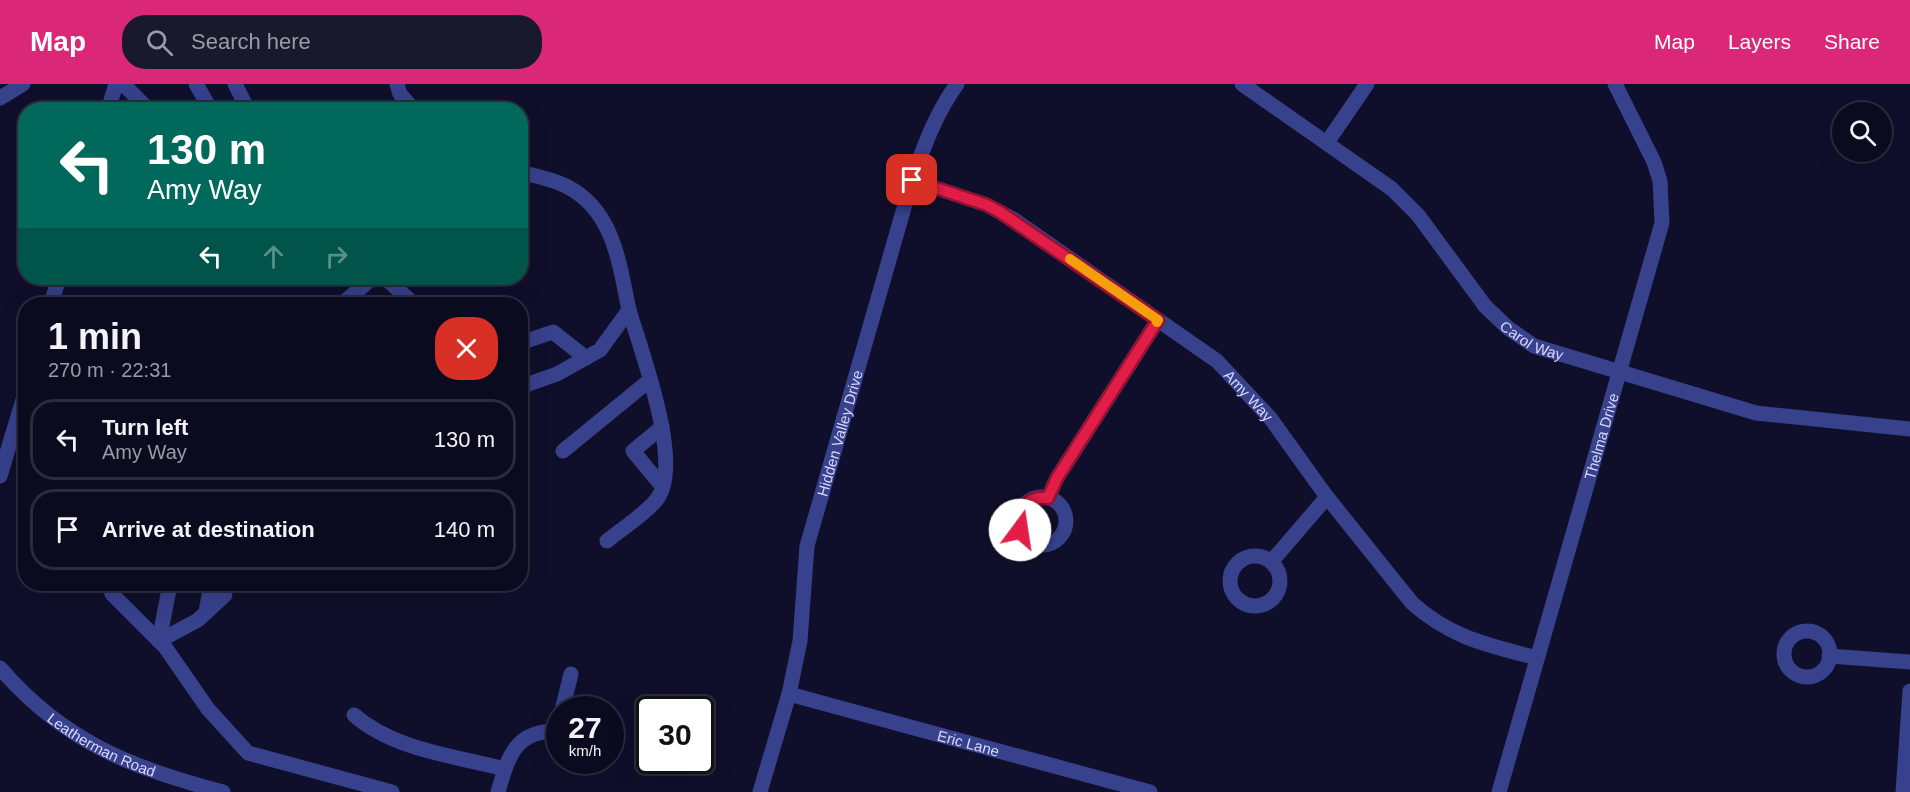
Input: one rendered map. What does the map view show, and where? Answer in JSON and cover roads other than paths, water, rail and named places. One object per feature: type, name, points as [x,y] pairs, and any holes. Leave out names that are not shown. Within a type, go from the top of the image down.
[{"type":"street","points":[[0,98],[23,84]]},
{"type":"street","points":[[110,102],[116,84]]},
{"type":"street","points":[[123,84],[141,102]]},
{"type":"street","points":[[196,84],[206,102]]},
{"type":"street","points":[[235,84],[244,102]]},
{"type":"street","points":[[397,84],[400,94],[407,102]]},
{"type":"street","name":"Hidden Valley Drive","points":[[760,792],[789,694],[800,641],[807,546],[912,180],[944,102],[957,84]]},
{"type":"street","name":"Carol Way","points":[[1242,84],[1328,141],[1392,189],[1418,214],[1485,306],[1508,328],[1534,346],[1619,374],[1756,413],[1910,429]]},
{"type":"street","points":[[1328,141],[1366,84]]},
{"type":"street","name":"Thelma Drive","points":[[1499,792],[1662,223],[1662,201],[1654,162],[1615,84]]},
{"type":"street","points":[[528,174],[566,186],[597,209],[615,243],[629,310],[662,427],[667,460],[658,499],[607,541]]},
{"type":"street","name":"Amy Way","points":[[912,180],[987,205],[1013,219],[1217,361],[1271,418],[1327,497],[1412,603],[1428,617],[1464,638],[1537,658]]},
{"type":"street","points":[[350,297],[364,285]]},
{"type":"street","points":[[392,285],[404,297]]},
{"type":"street","points":[[528,385],[557,374],[600,350],[629,310]]},
{"type":"street","points":[[1048,498],[1057,478],[1158,320]]},
{"type":"street","points":[[528,340],[553,332],[586,358]]},
{"type":"street","points":[[563,451],[650,380]]},
{"type":"street","points":[[0,477],[18,417]]},
{"type":"street","points":[[662,427],[633,451],[662,485]]},
{"type":"street","points":[[1272,562],[1327,497]]},
{"type":"street","points":[[112,591],[112,594],[159,640],[208,709],[248,753],[392,792]]},
{"type":"street","points":[[159,640],[169,591]]},
{"type":"street","points":[[206,612],[210,591]]},
{"type":"street","points":[[159,640],[198,620],[225,595]]},
{"type":"street","points":[[1829,656],[1910,662]]},
{"type":"street","name":"Leatherman Road","points":[[0,668],[34,704],[81,740],[163,776],[222,792]]},
{"type":"street","points":[[565,696],[571,674]]},
{"type":"street","points":[[1903,792],[1910,690]]},
{"type":"street","name":"Eric Lane","points":[[789,694],[1150,792]]},
{"type":"street","points":[[354,714],[376,732],[400,742],[505,769]]},
{"type":"street","points":[[498,792],[510,751],[539,731],[546,731]]}]
